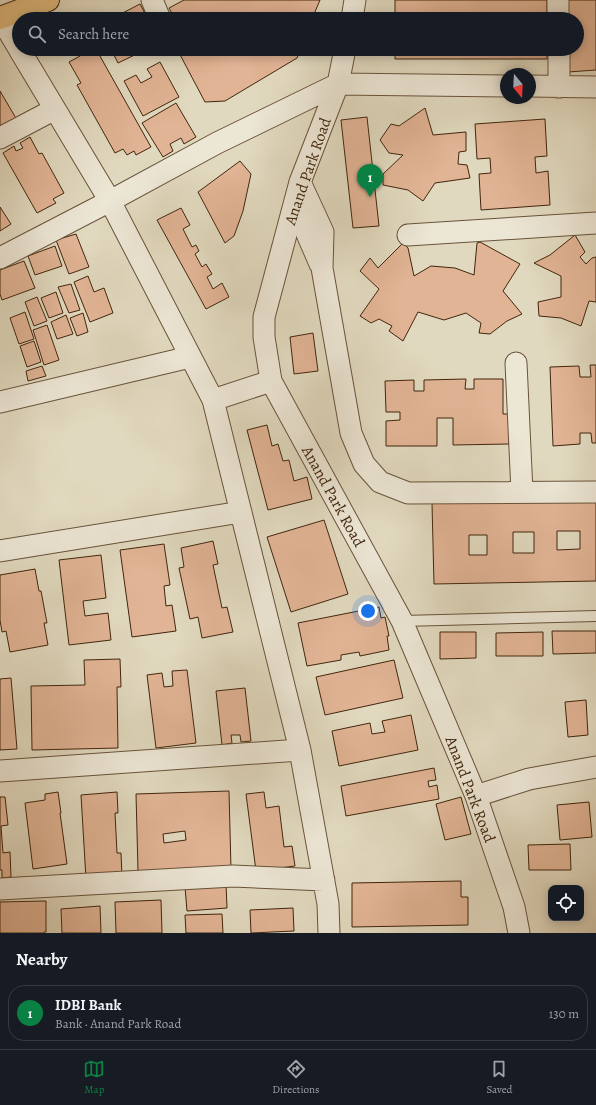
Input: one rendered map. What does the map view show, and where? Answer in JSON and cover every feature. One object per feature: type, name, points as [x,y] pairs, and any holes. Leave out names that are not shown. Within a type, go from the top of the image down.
[{"type":"main road","points":[[16,12],[48,0]]},
{"type":"main road","points":[[0,18],[12,14]]},
{"type":"street","points":[[152,0],[157,12]]},
{"type":"street","points":[[353,12],[355,0]]},
{"type":"street","points":[[558,0],[558,12]]},
{"type":"street","points":[[0,18],[12,38]]},
{"type":"street","points":[[23,56],[110,202],[212,400],[300,750],[328,904],[329,933]]},
{"type":"street","name":"Anand Park Road","points":[[344,56],[338,84],[300,182],[264,317],[264,337],[271,381],[402,621],[476,796],[514,907],[519,933]]},
{"type":"street","points":[[558,56],[559,87]]},
{"type":"street","points":[[0,258],[110,202],[217,143],[338,84],[500,86]]},
{"type":"street","points":[[536,86],[596,87]]},
{"type":"street","points":[[0,138],[55,109]]},
{"type":"street","points":[[300,182],[323,232],[322,268],[351,433],[364,464],[380,482],[408,493],[596,492]]},
{"type":"street","points":[[408,235],[596,223]]},
{"type":"street","points":[[0,402],[190,357]]},
{"type":"street","points":[[516,363],[522,492]]},
{"type":"street","points":[[212,400],[271,381]]},
{"type":"street","points":[[0,551],[241,512]]},
{"type":"street","points":[[0,771],[300,750]]},
{"type":"street","points":[[476,796],[529,779],[596,766]]},
{"type":"street","points":[[0,889],[233,876],[324,880]]},
{"type":"lane","points":[[402,621],[596,616]]},
{"type":"building","points":[[184,0],[320,0],[315,12],[171,12],[169,8]]},
{"type":"building","points":[[395,0],[547,0],[547,12],[395,12]]},
{"type":"building","points":[[565,0],[596,0],[596,70],[568,72],[567,56],[584,56],[584,12],[566,12]]},
{"type":"building","points":[[140,4],[144,12],[125,12]]},
{"type":"building","points":[[80,56],[100,56],[151,147],[136,155],[134,151],[127,155],[123,149],[115,153],[77,85],[81,83],[69,62]]},
{"type":"building","points":[[114,56],[132,56],[118,63]]},
{"type":"building","points":[[181,56],[298,56],[297,58],[225,101],[205,102]]},
{"type":"building","points":[[395,56],[547,56],[547,59],[395,59]]},
{"type":"building","points":[[160,62],[179,97],[143,116],[124,81],[136,75],[141,83],[152,77],[147,69]]},
{"type":"building","points":[[0,91],[17,120],[0,129]]},
{"type":"building","points":[[176,103],[196,137],[184,144],[181,138],[170,144],[173,151],[163,157],[142,123]]},
{"type":"building","points":[[425,108],[433,135],[466,132],[466,151],[459,152],[458,164],[467,165],[470,178],[435,183],[423,201],[408,190],[383,185],[383,174],[403,155],[389,153],[380,140],[391,124],[399,126]]},
{"type":"building","points":[[367,117],[379,226],[353,228],[341,120]]},
{"type":"building","points":[[545,119],[547,156],[535,157],[536,173],[548,171],[550,205],[481,210],[479,174],[491,173],[490,158],[477,159],[475,124]]},
{"type":"building","points":[[30,137],[39,154],[42,153],[64,193],[53,199],[56,203],[37,213],[3,153],[14,146],[16,151],[23,148],[20,143]]},
{"type":"building","points":[[240,161],[251,174],[243,211],[234,236],[225,243],[198,192]]},
{"type":"building","points":[[0,207],[11,224],[0,231]]},
{"type":"building","points":[[181,208],[190,225],[183,229],[192,247],[196,245],[199,251],[195,254],[202,267],[206,264],[212,274],[207,277],[213,289],[222,283],[229,297],[206,309],[157,220]]},
{"type":"building","points":[[76,234],[89,267],[69,274],[56,240]]},
{"type":"building","points":[[575,235],[585,252],[580,257],[586,264],[592,258],[596,257],[596,302],[589,301],[581,326],[561,318],[539,316],[538,302],[561,297],[561,276],[534,263],[550,255]]},
{"type":"building","points":[[480,242],[520,264],[503,291],[522,314],[507,321],[490,334],[479,333],[481,323],[466,313],[444,320],[418,312],[403,341],[389,331],[392,326],[379,319],[371,323],[360,316],[379,289],[360,271],[370,258],[378,268],[403,243],[408,248],[414,276],[431,266],[455,268],[474,275],[477,243]]},
{"type":"building","points":[[55,246],[62,266],[35,275],[28,256]]},
{"type":"building","points":[[24,261],[35,288],[2,300],[0,294],[0,270]]},
{"type":"building","points":[[88,276],[94,292],[104,288],[113,313],[90,322],[74,282]]},
{"type":"building","points":[[71,284],[80,310],[69,313],[58,287]]},
{"type":"building","points":[[56,292],[63,313],[49,318],[41,298]]},
{"type":"building","points":[[37,297],[47,321],[34,326],[25,302]]},
{"type":"building","points":[[25,312],[34,339],[19,344],[10,318]]},
{"type":"building","points":[[83,313],[88,332],[77,336],[70,318]]},
{"type":"building","points":[[66,315],[73,334],[57,339],[51,322]]},
{"type":"building","points":[[47,325],[59,360],[44,365],[33,330]]},
{"type":"building","points":[[313,333],[318,371],[294,374],[290,337]]},
{"type":"building","points":[[34,341],[41,362],[27,367],[20,346]]},
{"type":"building","points":[[590,365],[596,365],[596,443],[592,443],[591,433],[580,433],[580,444],[553,446],[550,367],[579,366],[580,377],[591,377]]},
{"type":"building","points":[[42,366],[46,376],[28,381],[26,371]]},
{"type":"building","points":[[466,379],[465,389],[474,389],[474,379],[503,379],[503,414],[509,414],[509,444],[453,445],[453,418],[437,418],[437,446],[386,446],[386,421],[400,420],[400,412],[386,412],[385,381],[414,380],[414,391],[424,391],[424,380]]},
{"type":"building","points":[[267,425],[272,446],[278,444],[283,461],[289,460],[294,481],[307,477],[312,499],[268,510],[247,430]]},
{"type":"building","points":[[596,500],[596,581],[434,584],[432,503]],"holes":[[[557,531],[580,531],[580,549],[557,550]],[[513,532],[534,532],[534,553],[513,553]],[[469,535],[487,535],[487,555],[469,555]]]},
{"type":"building","points":[[324,520],[348,594],[291,612],[267,537]]},
{"type":"building","points":[[213,541],[218,564],[213,565],[222,608],[227,607],[233,632],[202,638],[198,617],[190,619],[179,568],[184,567],[181,548]]},
{"type":"building","points":[[164,544],[170,585],[164,586],[166,606],[172,605],[176,631],[132,637],[120,550]]},
{"type":"building","points":[[101,555],[106,598],[83,601],[85,616],[108,613],[111,640],[69,645],[59,560]]},
{"type":"building","points":[[35,569],[47,623],[44,623],[48,645],[10,652],[6,631],[2,632],[0,620],[0,575]]},
{"type":"building","points":[[379,607],[381,618],[385,617],[389,636],[387,636],[389,650],[360,656],[359,652],[341,655],[341,660],[307,666],[298,623]]},
{"type":"building","points":[[552,631],[596,631],[596,653],[553,654]]},
{"type":"building","points":[[440,632],[476,632],[476,658],[440,659]]},
{"type":"building","points":[[543,632],[543,656],[496,656],[496,633]]},
{"type":"building","points":[[120,659],[121,687],[117,687],[118,748],[32,750],[31,686],[85,685],[84,660]]},
{"type":"building","points":[[394,660],[403,698],[325,715],[316,677]]},
{"type":"building","points":[[187,670],[196,743],[156,748],[147,675],[162,673],[164,687],[173,686],[172,671]]},
{"type":"building","points":[[11,678],[17,749],[0,750],[0,679]]},
{"type":"building","points":[[245,688],[251,741],[241,742],[240,735],[231,735],[232,743],[222,745],[216,691]]},
{"type":"building","points":[[586,700],[588,735],[568,737],[565,702]]},
{"type":"building","points":[[411,715],[418,750],[339,766],[332,731],[370,723],[372,734],[385,732],[382,721]]},
{"type":"building","points":[[434,768],[436,780],[428,781],[429,787],[437,785],[439,799],[346,816],[341,786]]},
{"type":"building","points":[[229,791],[231,869],[138,871],[136,794]],"holes":[[[185,831],[186,840],[164,843],[163,834]]]},
{"type":"building","points":[[58,792],[67,864],[33,869],[25,803],[45,800],[45,794]]},
{"type":"building","points":[[117,792],[118,813],[115,813],[117,853],[121,853],[122,876],[86,879],[81,795]]},
{"type":"building","points":[[264,792],[266,808],[279,806],[284,847],[292,846],[295,866],[256,871],[246,794]]},
{"type":"building","points":[[0,797],[5,797],[8,825],[1,826],[3,853],[10,852],[11,877],[2,878],[2,870],[0,870]]},
{"type":"building","points":[[461,797],[471,834],[445,840],[436,804]]},
{"type":"building","points":[[589,802],[592,837],[560,840],[557,805]]},
{"type":"building","points":[[570,844],[571,870],[529,870],[528,845]]},
{"type":"building","points":[[461,881],[461,897],[468,897],[468,925],[352,927],[352,883]]},
{"type":"building","points":[[226,884],[227,908],[187,911],[185,887]]},
{"type":"building","points":[[161,900],[162,933],[116,933],[115,902]]},
{"type":"building","points":[[46,901],[46,932],[0,933],[0,902]]},
{"type":"building","points":[[100,906],[101,933],[62,933],[61,909]]},
{"type":"building","points":[[293,908],[294,931],[251,933],[250,910]]},
{"type":"building","points":[[222,914],[223,933],[186,933],[185,915]]},
{"type":"place","name":"IDBI Bank","points":[[370,197]]}]
